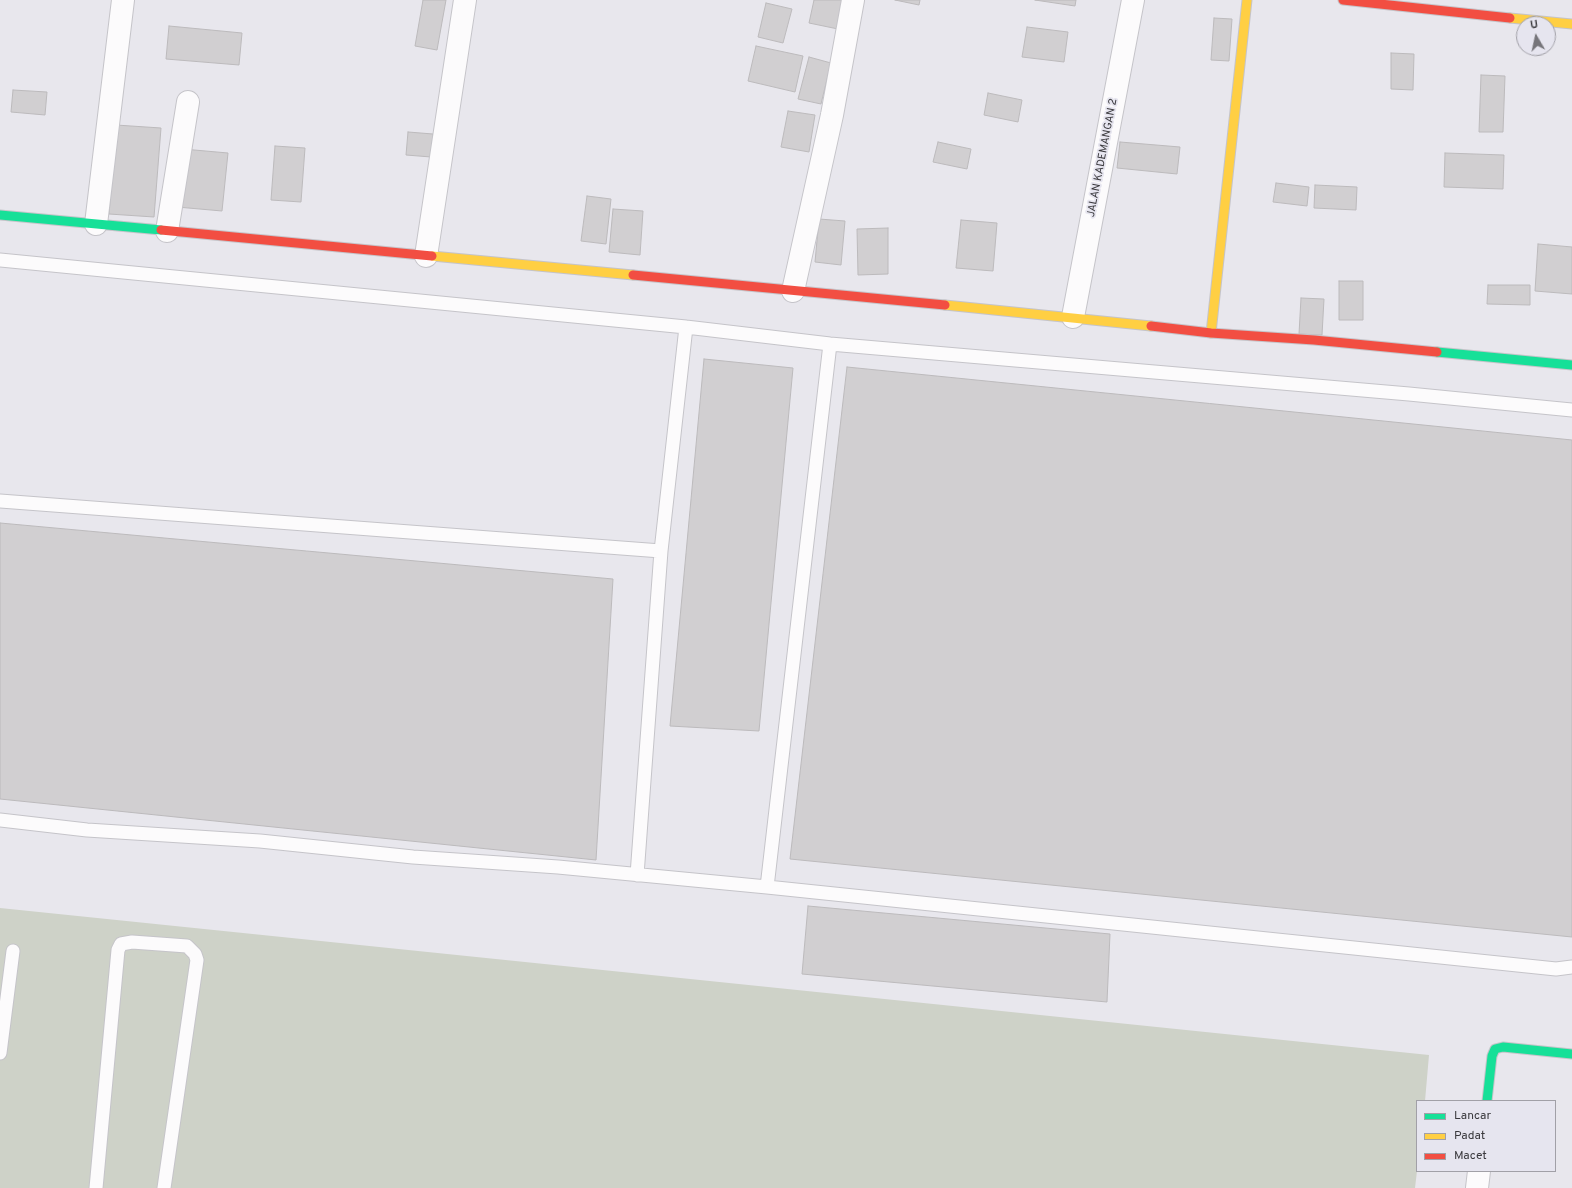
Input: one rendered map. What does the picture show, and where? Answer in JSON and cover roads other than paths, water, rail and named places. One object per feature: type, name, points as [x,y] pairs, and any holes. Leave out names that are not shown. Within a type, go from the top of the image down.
[{"type":"street","points":[[96,224],[123,0]]},
{"type":"street","points":[[426,256],[465,0]]},
{"type":"street","points":[[794,291],[832,115],[853,0]]},
{"type":"street","name":"JALAN KADEMANGAN 2","points":[[1074,317],[1133,0]]},
{"type":"street","points":[[1211,333],[1247,0]]},
{"type":"street","points":[[1343,0],[1455,6],[1572,24]]},
{"type":"street","points":[[167,231],[188,102]]},
{"type":"street","points":[[0,215],[1074,317],[1211,333],[1314,340],[1572,365]]},
{"type":"street","points":[[1487,1100],[1492,1056],[1495,1049],[1503,1047],[1572,1054]]},
{"type":"street","points":[[1477,1188],[1479,1172]]},
{"type":"lane","points":[[0,260],[686,327],[830,344],[1409,394],[1572,410]]},
{"type":"lane","points":[[637,875],[661,551],[686,327]]},
{"type":"lane","points":[[768,887],[830,344]]},
{"type":"lane","points":[[0,501],[661,551]]},
{"type":"lane","points":[[0,820],[87,830],[260,841],[768,887],[1556,969],[1572,967]]},
{"type":"lane","points":[[96,1188],[118,950],[121,944],[132,942],[187,946],[196,954],[197,960],[164,1188]]},
{"type":"lane","points":[[0,1052],[13,951]]}]
